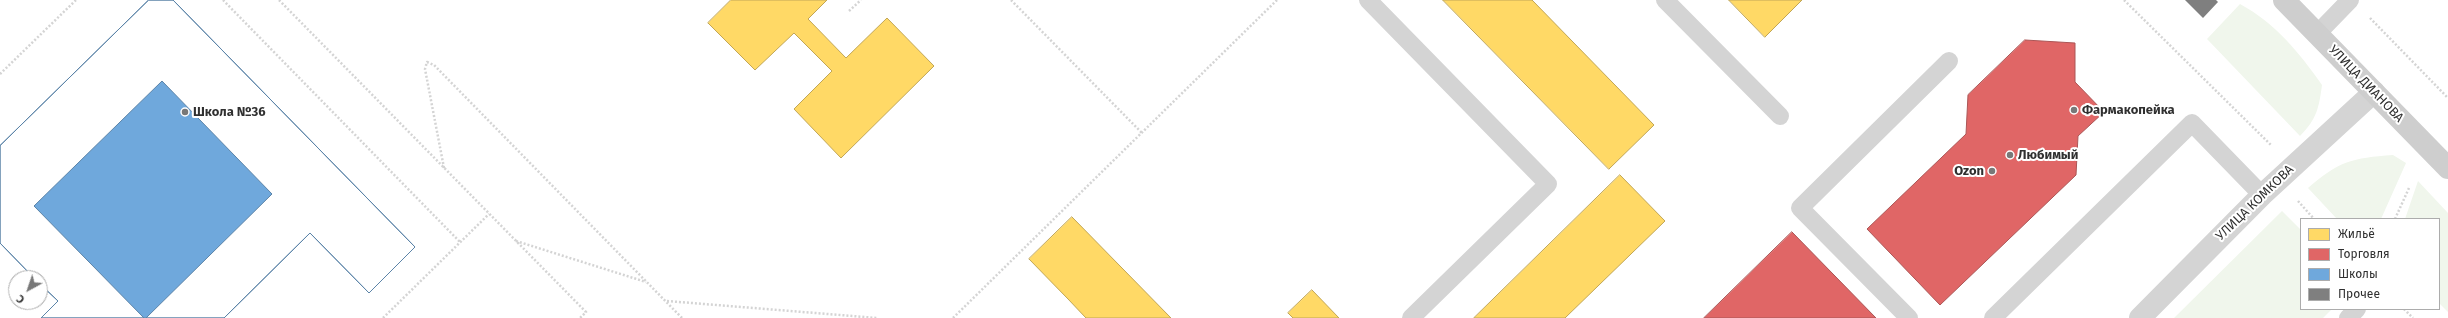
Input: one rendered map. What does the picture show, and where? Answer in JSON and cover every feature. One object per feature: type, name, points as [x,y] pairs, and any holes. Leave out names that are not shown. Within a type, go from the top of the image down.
[{"type":"main road","name":"УЛИЦА ДИАНОВА","points":[[2284,0],[2448,168]]},
{"type":"street","name":"УЛИЦА КОМКОВА","points":[[2140,318],[2262,195],[2374,92]]},
{"type":"lane","points":[[1368,0],[1548,184],[1411,318]]},
{"type":"lane","points":[[1666,0],[1780,116]]},
{"type":"lane","points":[[2317,34],[2350,0]]},
{"type":"lane","points":[[1909,318],[1800,208],[1950,61]]},
{"type":"lane","points":[[1994,318],[2192,123],[2262,195]]},
{"type":"lane","points":[[2348,318],[2356,310]]},
{"type":"path","points":[[0,74],[76,0]]},
{"type":"path","points":[[223,0],[460,242]]},
{"type":"path","points":[[279,0],[586,312],[580,318]]},
{"type":"path","points":[[849,11],[861,0]]},
{"type":"path","points":[[1011,0],[1142,133]]},
{"type":"path","points":[[953,318],[1277,0]]},
{"type":"path","points":[[2124,0],[2271,145],[2299,205],[2313,218]]},
{"type":"path","points":[[2368,16],[2448,98]]},
{"type":"path","points":[[444,168],[425,69],[427,62],[434,65],[682,318]]},
{"type":"path","points":[[2395,218],[2409,188]]},
{"type":"path","points":[[383,318],[489,214]]},
{"type":"path","points":[[515,241],[647,282]]},
{"type":"path","points":[[666,301],[877,318]]},
{"type":"path","points":[[2405,310],[2413,318]]},
{"type":"shaded area","points":[[2240,4],[2264,20],[2286,39],[2322,85],[2320,100],[2314,118],[2300,136],[2207,39]]},
{"type":"shaded area","points":[[2393,155],[2406,163],[2381,218],[2336,218],[2308,188],[2338,166],[2347,162]]},
{"type":"shaded area","points":[[2418,181],[2448,213],[2448,312],[2440,304],[2440,218],[2405,218]]},
{"type":"shaded area","points":[[2282,211],[2300,229],[2300,310],[2331,310],[2323,318],[2174,318]]},
{"type":"building: Жильё","points":[[731,0],[827,0],[808,19],[846,58],[887,18],[934,66],[841,158],[794,109],[832,71],[794,33],[755,70],[708,23]]},
{"type":"building: Жильё","points":[[1443,0],[1532,0],[1654,125],[1609,169]]},
{"type":"building: Жильё","points":[[1729,0],[1802,0],[1765,37]]},
{"type":"building: Жильё","points":[[1620,175],[1665,221],[1565,318],[1474,318]]},
{"type":"building: Жильё","points":[[1072,217],[1171,318],[1086,318],[1029,259]]},
{"type":"building: Жильё","points":[[1312,290],[1339,318],[1293,318],[1288,313]]},
{"type":"building: Торговля","name":"Любимый","points":[[2025,40],[2075,43],[2075,82],[2104,112],[2078,136],[2076,175],[1940,305],[1867,229],[1966,134],[1968,95]]},
{"type":"building: Торговля","points":[[1792,232],[1876,318],[1704,318]]},
{"type":"building: Школы","points":[[149,0],[173,0],[415,247],[369,293],[310,233],[224,318],[146,318],[272,194],[162,81],[34,206],[144,318],[41,318],[58,301],[48,292],[48,270],[26,270],[0,243],[0,146]]},
{"type":"building: Школы","name":"Школа №36","points":[[149,0],[173,0],[415,247],[369,293],[310,233],[224,318],[41,318],[58,301],[48,292],[48,270],[26,270],[0,243],[0,146]]},
{"type":"building: Прочее","points":[[2185,0],[2216,0],[2218,2],[2203,18]]},
{"type":"place","name":"Фармакопейка","points":[[2074,110]]},
{"type":"place","name":"Школа №36","points":[[185,112]]},
{"type":"place","name":"Любимый","points":[[2010,155]]},
{"type":"place","name":"Ozon","points":[[1992,171]]}]
